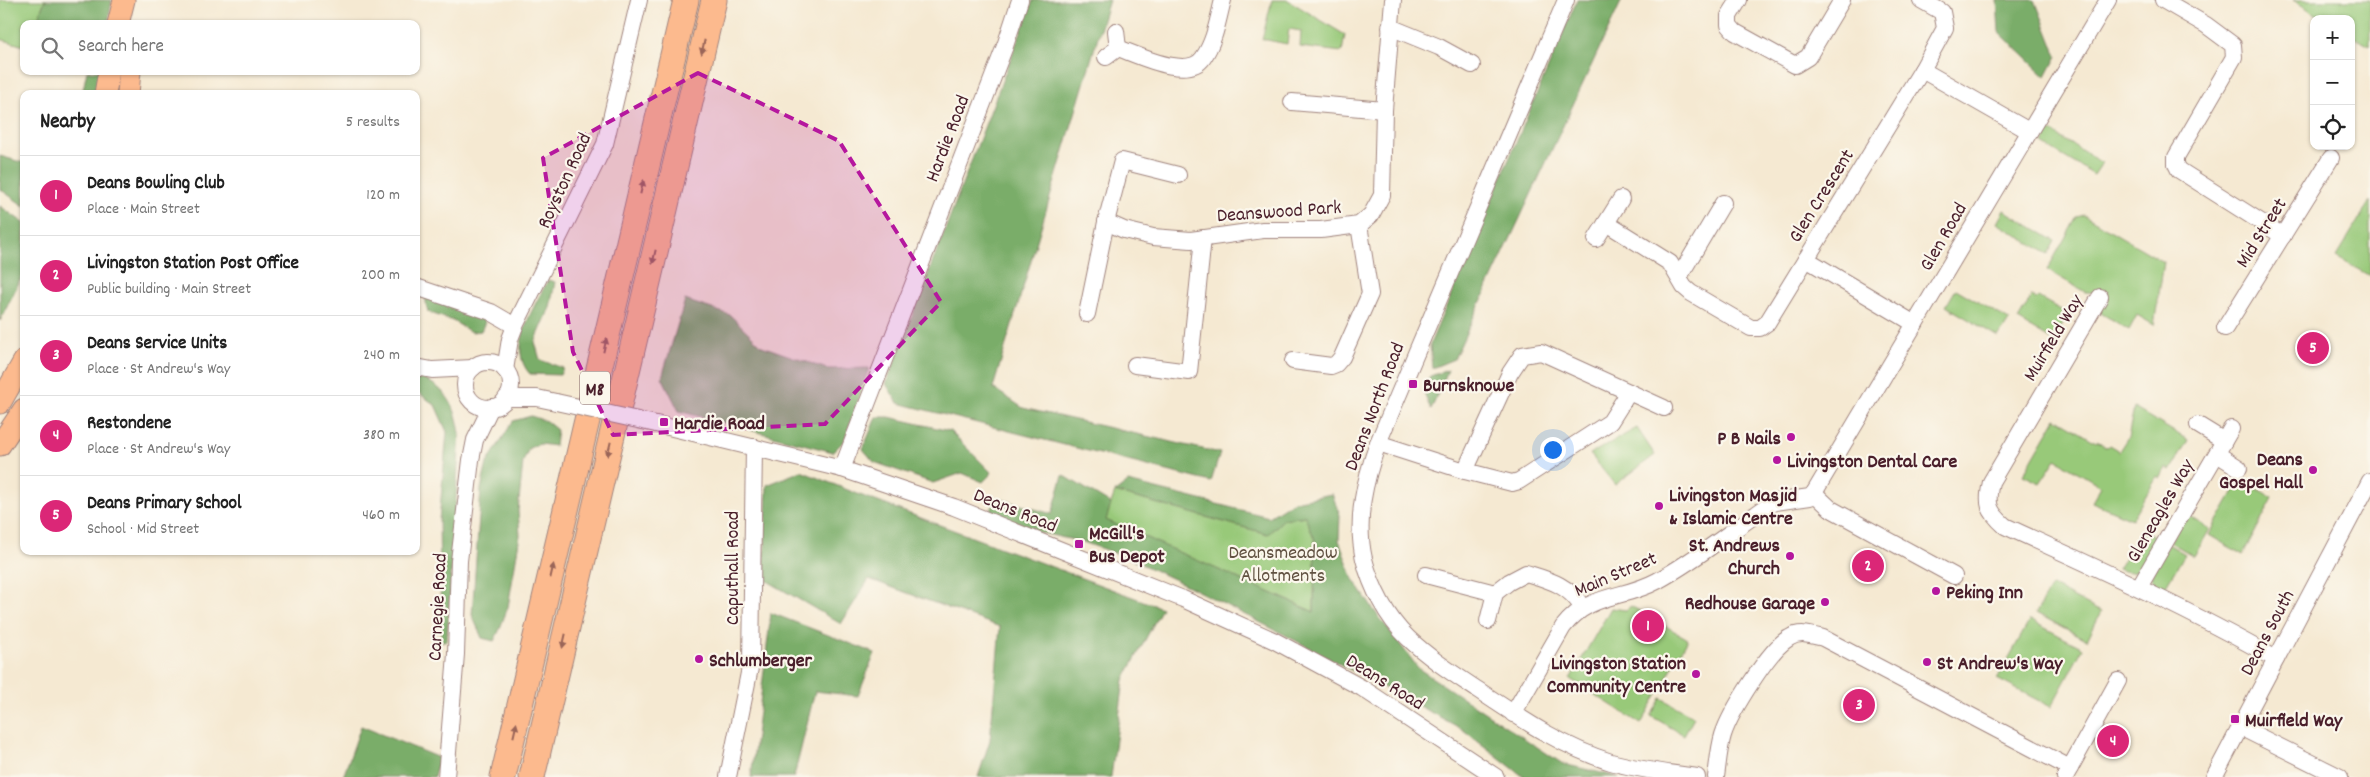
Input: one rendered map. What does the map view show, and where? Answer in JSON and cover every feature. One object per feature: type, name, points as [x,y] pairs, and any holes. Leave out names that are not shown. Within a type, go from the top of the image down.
[{"type":"highway","name":"M8","points":[[504,777],[686,0]]},
{"type":"highway","name":"M8","points":[[532,777],[714,0]]},
{"type":"main road","points":[[119,20],[124,0]]},
{"type":"main road","points":[[134,20],[135,0]]},
{"type":"main road","points":[[106,90],[108,75]]},
{"type":"main road","points":[[128,90],[130,75]]},
{"type":"main road","points":[[0,403],[20,368]]},
{"type":"main road","points":[[0,445],[20,415]]},
{"type":"street","name":"Royston Road","points":[[490,362],[512,333],[606,144],[639,0]]},
{"type":"street","name":"Hardie Road","points":[[842,469],[1020,0]]},
{"type":"street","points":[[1116,31],[1112,53],[1180,68],[1197,64],[1210,45],[1223,0]]},
{"type":"street","name":"Deanswood Park","points":[[1106,222],[1124,230],[1153,237],[1191,240],[1263,230],[1321,230],[1359,225],[1371,215],[1382,195],[1384,110],[1393,0]]},
{"type":"street","name":"Deans North Road","points":[[1566,0],[1378,443],[1368,472],[1361,504],[1364,558],[1372,582],[1387,610],[1407,637],[1513,714],[1569,746],[1612,762],[1697,777]]},
{"type":"street","points":[[1739,0],[1729,16],[1728,25],[1735,32],[1794,65],[1800,64],[1808,57],[1842,0]]},
{"type":"street","name":"Glen Crescent","points":[[1915,324],[1806,259],[1922,70],[1945,28],[1942,12],[1921,0]]},
{"type":"street","name":"Glen Road","points":[[1814,493],[2108,0]]},
{"type":"street","points":[[2163,0],[2206,25],[2233,45],[2234,57],[2176,157],[2176,164],[2179,170],[2282,236]]},
{"type":"street","points":[[1390,26],[1439,47],[1472,65]]},
{"type":"street","points":[[1922,70],[2029,131]]},
{"type":"street","points":[[1292,102],[1384,110]]},
{"type":"street","name":"Mid Street","points":[[2225,328],[2331,158]]},
{"type":"street","points":[[1087,314],[1106,222],[1122,161],[1178,175]]},
{"type":"street","points":[[1596,239],[1621,199]]},
{"type":"street","points":[[1679,277],[1723,203]]},
{"type":"street","points":[[1606,222],[1670,263],[1684,287],[1691,293],[1751,328],[1760,328],[1767,323],[1806,259]]},
{"type":"street","name":"Deanswood Park","points":[[1293,361],[1330,366],[1336,364],[1342,357],[1370,294],[1359,225]]},
{"type":"street","name":"Deanswood Park","points":[[1135,365],[1189,372],[1203,238]]},
{"type":"street","points":[[420,288],[491,312],[512,333]]},
{"type":"street","name":"Muirfield Way","points":[[2100,297],[1991,482],[1988,498],[1990,511],[2005,526],[2211,622],[2276,659]]},
{"type":"street","name":"Royston Road","points":[[507,383],[512,333]]},
{"type":"street","points":[[1465,471],[1510,373],[1522,356],[1541,352],[1664,408]]},
{"type":"street","points":[[424,368],[469,395],[481,406],[491,407],[500,404],[507,383],[499,364],[481,363],[473,368],[465,381],[469,395]]},
{"type":"street","points":[[424,368],[473,368]]},
{"type":"street","name":"Deans Road","points":[[507,383],[537,398],[656,424],[842,469],[954,507],[1091,561],[1183,599],[1275,641],[1362,688],[1496,777]]},
{"type":"street","points":[[1378,443],[1465,471],[1512,483],[1519,481],[1610,422],[1629,392]]},
{"type":"street","name":"Carnegie Road","points":[[469,395],[475,440]]},
{"type":"street","name":"Carnegie Road","points":[[446,777],[456,654],[460,561],[471,460],[475,440],[491,407]]},
{"type":"street","name":"Gleneagles Way","points":[[2198,425],[2224,442],[2240,468]]},
{"type":"street","name":"Gleneagles Way","points":[[2139,587],[2224,442]]},
{"type":"street","name":"Caputhall Road","points":[[728,777],[752,663],[754,448]]},
{"type":"street","name":"Deans South","points":[[2214,777],[2276,659],[2363,512],[2370,482]]},
{"type":"street","points":[[1814,493],[1831,509],[1954,576]]},
{"type":"street","name":"Main Street","points":[[1513,714],[1563,626],[1582,607],[1609,596],[1632,592],[1657,581],[1694,559],[1775,502],[1810,497],[1814,493]]},
{"type":"street","points":[[1488,621],[1495,593],[1509,582],[1526,573],[1554,581],[1575,595],[1582,607]]},
{"type":"street","points":[[1426,575],[1451,586],[1495,593]]},
{"type":"street","points":[[1716,777],[1723,734],[1765,662],[1775,648],[1791,637],[1806,634],[1823,638],[2068,772],[2118,681]]},
{"type":"street","points":[[2240,727],[2310,770],[2340,777]]},
{"type":"highlighted area","points":[[698,73],[839,141],[941,302],[825,424],[613,435],[573,352],[543,158]]},
{"type":"green space","points":[[0,0],[45,0],[38,20],[20,20],[20,45],[0,39]]},
{"type":"green space","points":[[45,0],[112,0],[109,20],[38,20]]},
{"type":"green space","points":[[1033,0],[1109,0],[993,388],[1023,408],[1220,453],[1211,482],[898,403],[886,384]]},
{"type":"green space","points":[[1272,0],[1288,0],[1345,35],[1342,52],[1300,47],[1301,31],[1289,29],[1287,44],[1262,39]]},
{"type":"green space","points":[[1577,0],[1622,0],[1454,359],[1432,368],[1430,344]]},
{"type":"green space","points":[[1997,0],[2035,0],[2057,56],[2046,77],[1999,32]]},
{"type":"green space","points":[[2293,0],[2370,0],[2370,45],[2355,37],[2355,15],[2318,15]]},
{"type":"green space","points":[[86,75],[99,75],[96,90],[83,90]]},
{"type":"green space","points":[[2050,131],[2102,163],[2094,175],[2043,144]]},
{"type":"green space","points":[[0,156],[20,162],[20,203],[0,189]]},
{"type":"green space","points":[[2370,201],[2370,276],[2336,257]]},
{"type":"green space","points":[[0,206],[20,220],[20,280],[0,321]]},
{"type":"green space","points":[[2004,210],[2055,241],[2048,254],[1997,223]]},
{"type":"green space","points":[[2084,215],[2164,262],[2154,325],[2137,315],[2129,330],[2099,312],[2100,293],[2085,292],[2047,270],[2077,217]]},
{"type":"green space","points":[[548,280],[555,282],[550,308],[535,342],[540,360],[563,368],[560,375],[530,374],[523,364],[521,352],[525,327]]},
{"type":"green space","points":[[1956,289],[2009,320],[1998,337],[1946,306]]},
{"type":"green space","points":[[2032,296],[2036,299],[2038,297],[2068,314],[2053,341],[2018,320]]},
{"type":"green space","points":[[425,297],[473,311],[485,322],[481,331],[471,332],[453,321],[428,312]]},
{"type":"green space","points":[[685,300],[730,315],[762,346],[827,369],[869,368],[844,441],[833,452],[679,411],[662,377]]},
{"type":"green space","points":[[1448,370],[1431,410],[1423,391],[1430,376]]},
{"type":"green space","points":[[420,378],[435,385],[452,405],[460,434],[447,641],[441,641],[439,520],[447,432],[435,405],[420,394]]},
{"type":"green space","points":[[2134,408],[2188,440],[2170,471],[2166,468],[2160,479],[2157,477],[2132,519],[2092,502],[2101,486],[2056,459],[2040,483],[2023,475],[2056,418],[2096,442],[2107,447],[2109,445],[2119,451],[2128,437]]},
{"type":"green space","points":[[531,416],[546,421],[557,430],[555,446],[540,444],[529,448],[523,462],[518,511],[520,535],[508,607],[494,641],[482,638],[472,615],[481,489],[487,463],[513,421]]},
{"type":"green space","points":[[876,417],[889,417],[950,431],[992,473],[983,482],[962,473],[933,483],[874,462],[863,449]]},
{"type":"green space","points":[[1637,428],[1655,455],[1615,485],[1590,454]]},
{"type":"green space","points":[[801,471],[870,499],[1162,608],[1124,680],[1111,777],[978,777],[990,740],[1000,627],[869,579],[841,624],[764,579],[767,485]]},
{"type":"green space","points":[[1063,475],[1111,504],[1106,520],[1314,612],[1315,540],[1305,516],[1284,519],[1268,534],[1115,492],[1128,482],[1269,517],[1294,501],[1332,494],[1340,515],[1339,540],[1353,579],[1373,609],[1419,669],[1563,764],[1619,777],[1524,777],[1462,729],[1287,636],[1184,584],[1126,557],[1083,542],[1032,531],[989,514],[997,498],[1052,514]]},
{"type":"green space","points":[[2241,479],[2273,498],[2243,555],[2209,535]]},
{"type":"green space","name":"Deansmeadow Allotments","points":[[1115,492],[1268,534],[1284,519],[1306,516],[1315,540],[1314,612],[1105,520]]},
{"type":"green space","points":[[2186,514],[2210,529],[2194,556],[2170,542]]},
{"type":"green space","points":[[2142,529],[2159,539],[2148,559],[2139,569],[2133,571],[2126,572],[2118,569]]},
{"type":"green space","points":[[2168,544],[2185,554],[2162,592],[2156,587],[2151,577]]},
{"type":"green space","points":[[2051,586],[2101,612],[2087,640],[2036,613]]},
{"type":"green space","points":[[1631,606],[1688,639],[1641,724],[1570,679],[1611,608],[1626,610]]},
{"type":"green space","points":[[771,613],[875,653],[858,696],[815,691],[794,777],[751,777]]},
{"type":"green space","points":[[2030,620],[2083,648],[2051,707],[1997,679]]},
{"type":"green space","points":[[1661,698],[1694,717],[1684,735],[1651,716]]},
{"type":"green space","points":[[361,726],[439,758],[434,777],[343,777]]},
{"type":"place","name":"Deans Primary School","points":[[2313,348]]},
{"type":"place","name":"Burnsknowe","points":[[1413,384]]},
{"type":"place","name":"Hardie Road","points":[[664,422]]},
{"type":"place","name":"P B Nails","points":[[1791,437]]},
{"type":"place","name":"Livingston Dental Care","points":[[1777,460]]},
{"type":"place","name":"Deans Gospel Hall","points":[[2313,470]]},
{"type":"place","name":"Livingston Masjid & Islamic Centre","points":[[1659,506]]},
{"type":"place","name":"McGill's Bus Depot","points":[[1079,544]]},
{"type":"place","name":"St. Andrews Church","points":[[1790,556]]},
{"type":"place","name":"Livingston Station Post Office","points":[[1868,566]]},
{"type":"place","name":"Peking Inn","points":[[1936,591]]},
{"type":"place","name":"Redhouse Garage","points":[[1825,602]]},
{"type":"place","name":"Deans Bowling Club","points":[[1648,626]]},
{"type":"place","name":"Schlumberger","points":[[699,659]]},
{"type":"place","name":"St Andrew's Way","points":[[1927,662]]},
{"type":"place","name":"Livingston Station Community Centre","points":[[1696,674]]},
{"type":"place","name":"Deans Service Units","points":[[1859,705]]},
{"type":"place","name":"Muirfield Way","points":[[2235,719]]},
{"type":"place","name":"Restondene","points":[[2113,741]]}]
